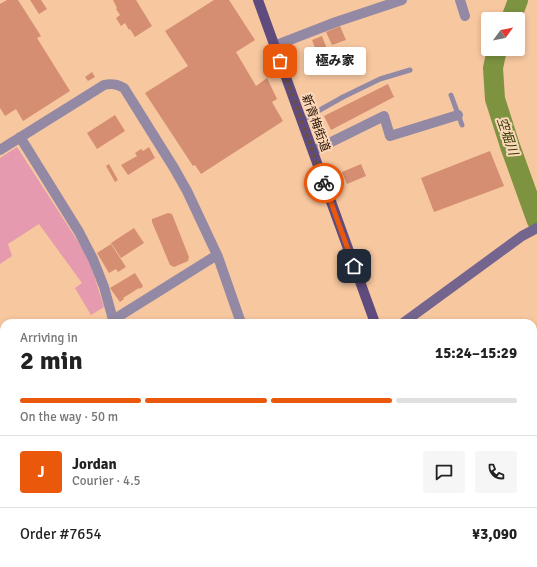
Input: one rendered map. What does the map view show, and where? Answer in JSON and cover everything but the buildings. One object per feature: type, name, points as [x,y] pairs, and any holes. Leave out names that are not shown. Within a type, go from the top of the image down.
[{"type":"main road","name":"新青梅街道","points":[[258,0],[374,319]]},
{"type":"street","points":[[274,46],[336,22],[402,0]]},
{"type":"street","points":[[460,0],[465,16]]},
{"type":"street","points":[[0,150],[104,85],[118,85],[124,88],[187,191],[217,255],[240,319]]},
{"type":"street","points":[[312,151],[384,116],[390,136],[458,115]]},
{"type":"street","points":[[20,137],[79,232],[93,259],[104,287],[112,319]]},
{"type":"street","points":[[408,319],[522,236],[537,228]]},
{"type":"street","points":[[118,319],[217,255]]},
{"type":"lane","points":[[302,120],[380,79],[410,70]]},
{"type":"lane","points":[[451,95],[462,125]]},
{"type":"shaded area","points":[[17,147],[88,257],[104,307],[91,315],[75,288],[82,283],[39,224],[8,244],[12,256],[0,264],[0,158]]},
{"type":"waterway","name":"空堀川","points":[[514,12],[518,0]]},
{"type":"waterway","name":"空堀川","points":[[496,56],[493,68],[495,99],[537,221]]},
{"type":"way so far","points":[[280,61],[324,183]]},
{"type":"place","name":"極み家","points":[[280,61]]},
{"type":"route","points":[[324,183],[354,266]]}]
